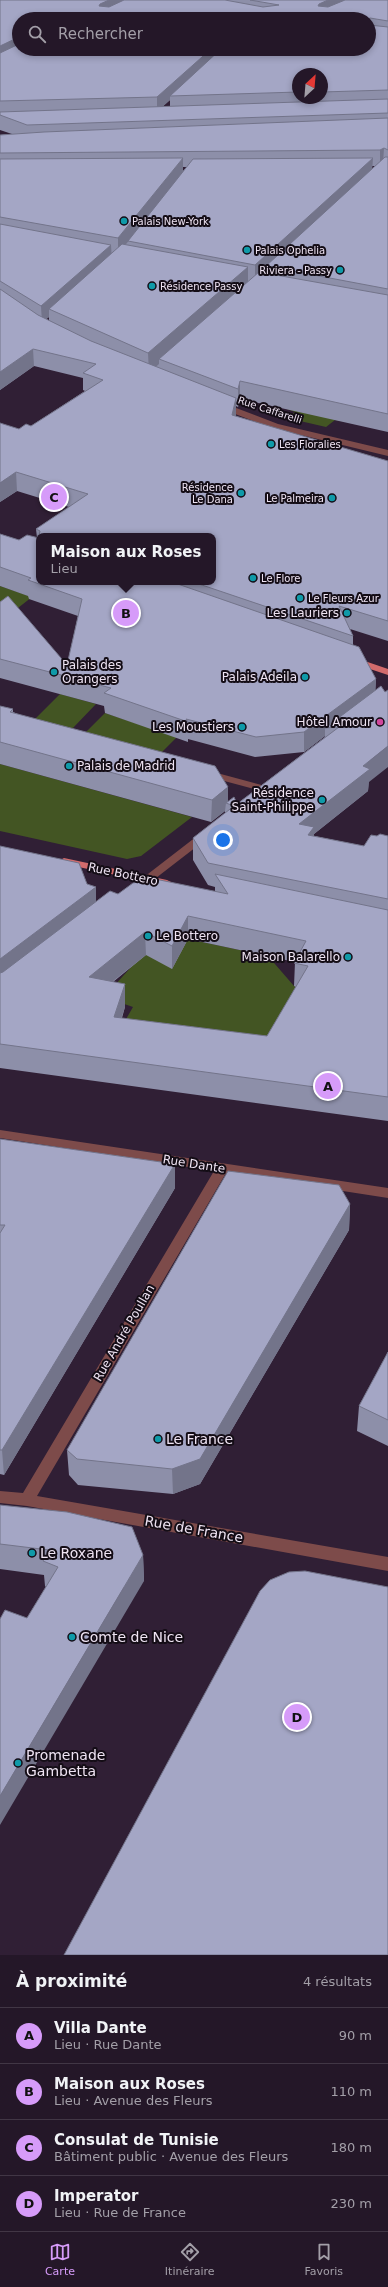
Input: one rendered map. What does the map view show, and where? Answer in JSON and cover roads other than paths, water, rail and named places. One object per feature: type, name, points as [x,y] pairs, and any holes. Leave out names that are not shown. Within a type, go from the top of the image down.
[{"type":"main road","points":[[345,657],[388,672]]},
{"type":"main road","name":"Rue Bottero","points":[[51,858],[178,885]]},
{"type":"street","name":"Rue Caffarelli","points":[[208,400],[275,426],[388,453]]},
{"type":"street","points":[[348,444],[357,455]]},
{"type":"street","points":[[197,771],[268,786],[253,798]]},
{"type":"street","points":[[131,892],[211,830]]},
{"type":"street","name":"Rue Dante","points":[[0,1134],[388,1193]]},
{"type":"street","name":"Rue André Poullan","points":[[27,1500],[222,1168]]},
{"type":"street","name":"Rue de France","points":[[0,1497],[27,1500],[388,1564]]},
{"type":"place","name":"Palais New-York","points":[[124,221]]},
{"type":"place","name":"Palais Ophelia","points":[[247,250]]},
{"type":"place","name":"Riviera - Passy","points":[[340,270]]},
{"type":"place","name":"Résidence Passy","points":[[152,286]]},
{"type":"place","name":"Les Floralies","points":[[271,444]]},
{"type":"place","name":"Résidence Le Dana","points":[[241,493]]},
{"type":"place","name":"Consulat de Tunisie","points":[[54,497]]},
{"type":"place","name":"Le Palmeira","points":[[332,498]]},
{"type":"place","name":"Le Flore","points":[[253,578]]},
{"type":"place","name":"Le Fleurs Azur","points":[[300,598]]},
{"type":"place","name":"Maison aux Roses","points":[[126,613]]},
{"type":"place","name":"Les Lauriers","points":[[347,613]]},
{"type":"place","name":"Palais des Orangers","points":[[54,672]]},
{"type":"place","name":"Palais Adeila","points":[[305,677]]},
{"type":"place","name":"Hôtel Amour","points":[[380,722]]},
{"type":"place","name":"Les Moustiers","points":[[242,727]]},
{"type":"place","name":"Palais de Madrid","points":[[69,766]]},
{"type":"place","name":"Résidence Saint-Philippe","points":[[322,800]]},
{"type":"place","name":"Le Bottero","points":[[148,936]]},
{"type":"place","name":"Maison Balarello","points":[[348,957]]},
{"type":"place","name":"Villa Dante","points":[[328,1086]]},
{"type":"place","name":"Le France","points":[[158,1439]]},
{"type":"place","name":"Le Roxane","points":[[32,1553]]},
{"type":"place","name":"Comte de Nice","points":[[72,1637]]},
{"type":"place","name":"Imperator","points":[[297,1717]]},
{"type":"place","name":"Promenade Gambetta","points":[[18,1763]]}]
